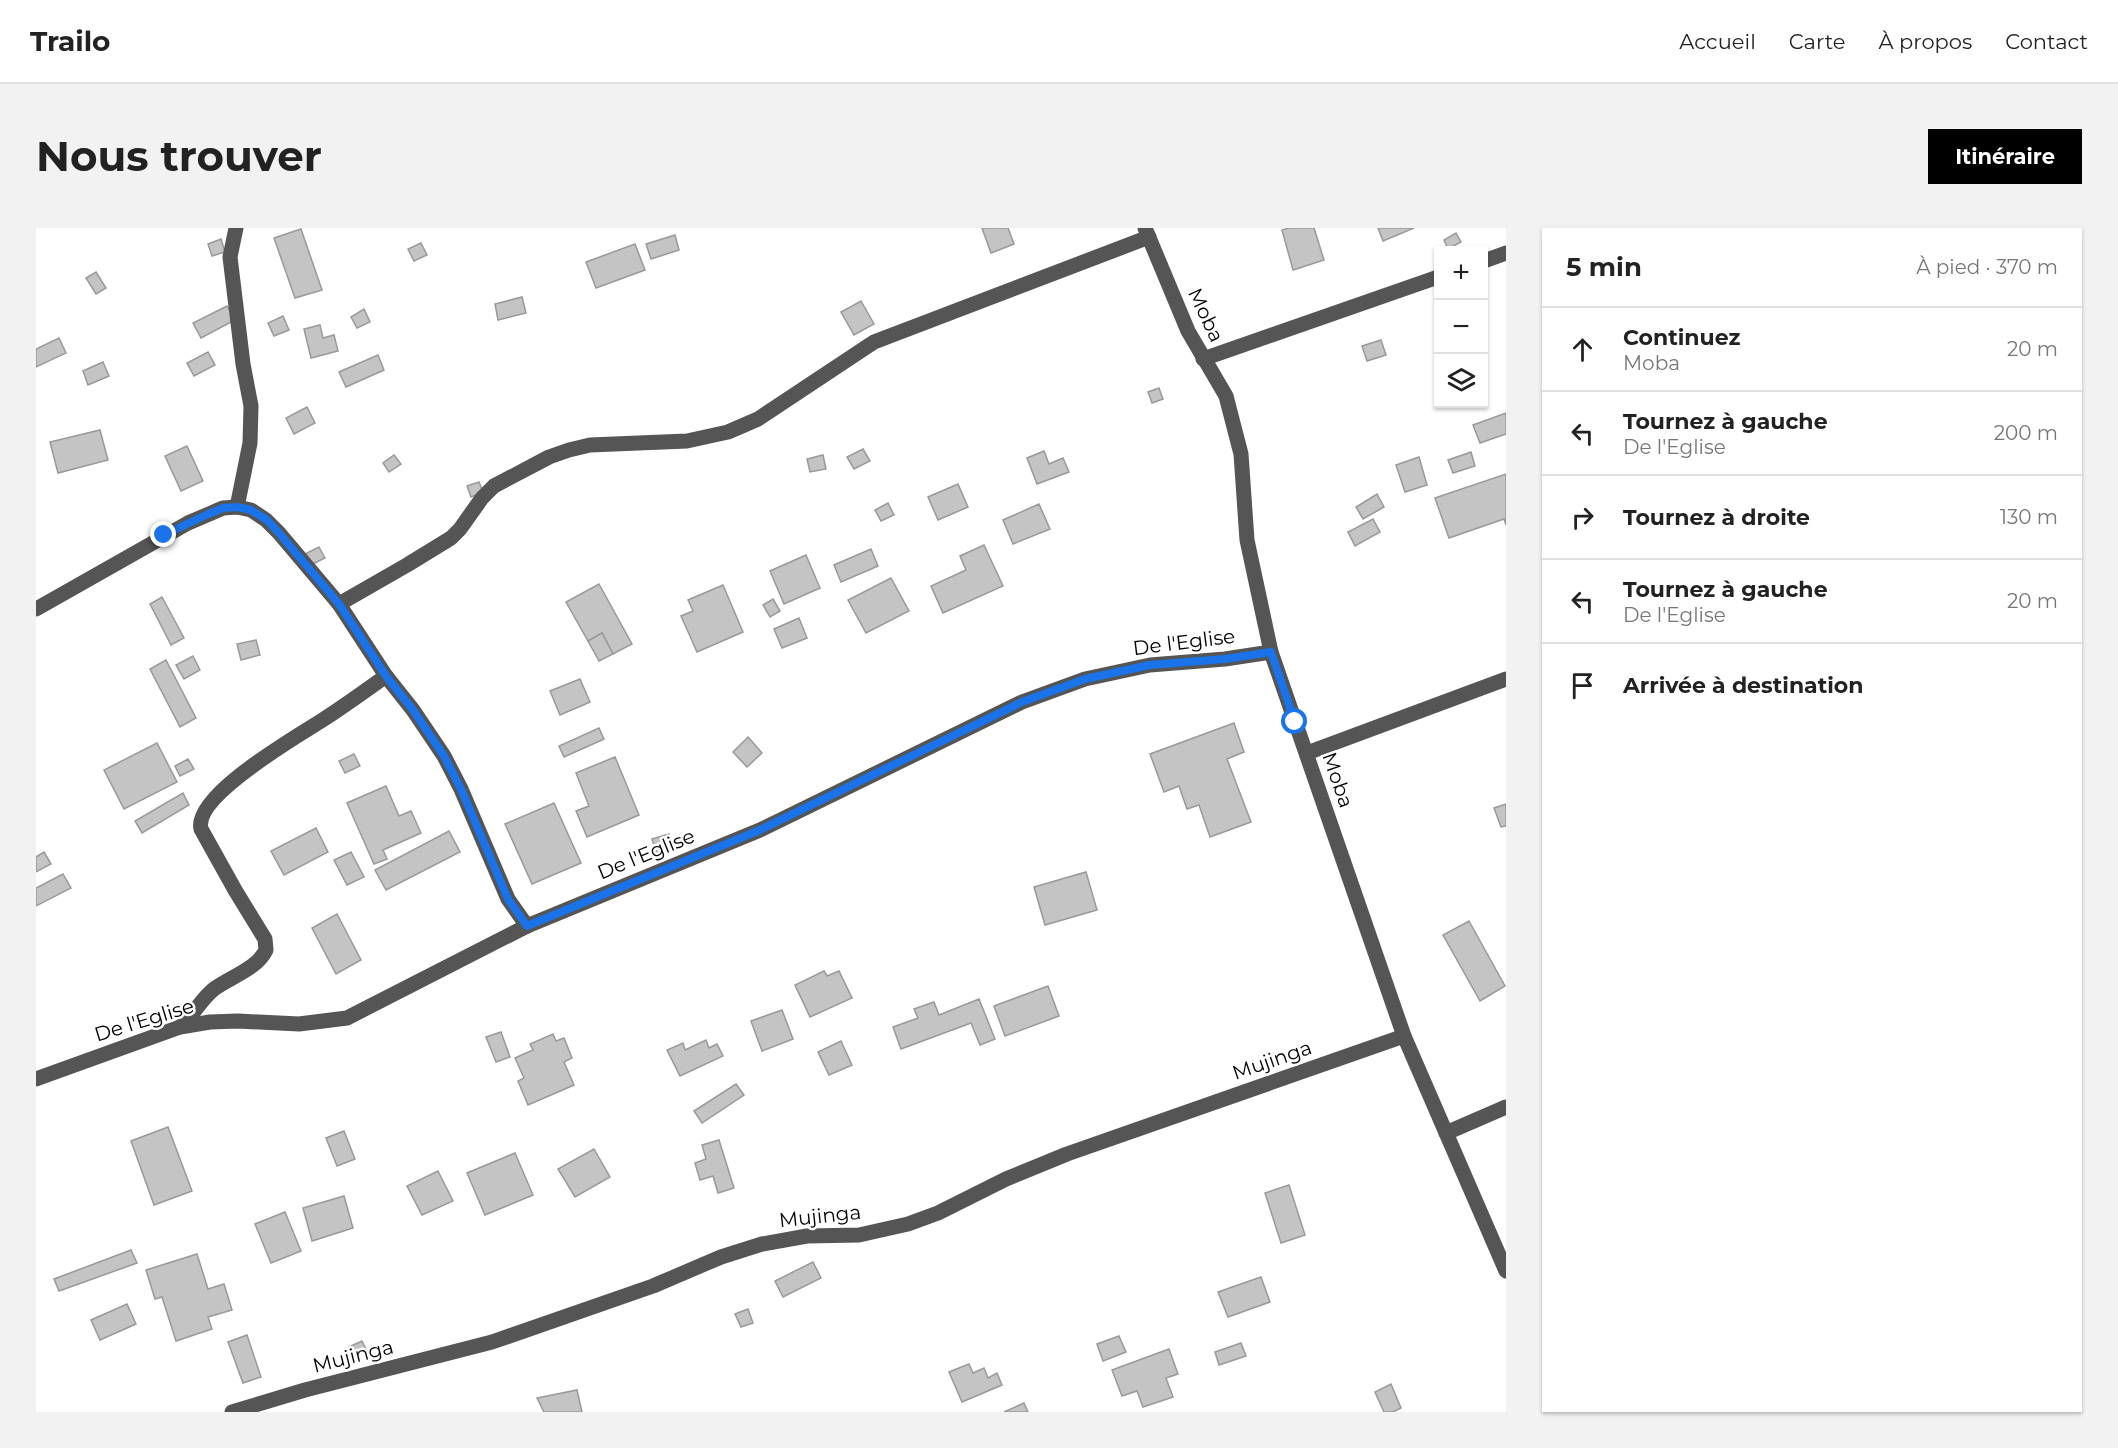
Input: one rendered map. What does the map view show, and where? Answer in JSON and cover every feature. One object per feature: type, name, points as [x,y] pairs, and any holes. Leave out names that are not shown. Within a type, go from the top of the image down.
[{"type":"street","points":[[236,228],[230,257],[243,364],[251,406],[250,443],[237,507]]},
{"type":"street","points":[[339,604],[451,538],[494,486],[549,457],[590,445],[687,441],[728,432],[758,419],[874,342],[1147,233]]},
{"type":"street","name":"Moba","points":[[1147,233],[1188,331],[1226,396],[1233,415],[1241,454],[1247,540],[1271,652],[1404,1036],[1506,1271]]},
{"type":"street","points":[[1488,260],[1506,253]]},
{"type":"street","points":[[1203,359],[1434,278]]},
{"type":"street","points":[[36,609],[188,523],[223,508],[237,507],[251,510],[267,520],[339,604],[386,676],[413,710],[444,756],[461,789],[508,899],[527,926]]},
{"type":"street","name":"De l'Eglise","points":[[36,1079],[180,1027],[210,1022],[238,1021],[299,1024],[347,1018],[527,926],[760,830],[1022,702],[1085,679],[1150,665],[1225,659],[1271,652]]},
{"type":"street","points":[[180,1027],[213,990],[258,960],[266,950],[265,939],[201,829],[200,818],[204,810],[240,775],[386,676]]},
{"type":"street","points":[[1306,753],[1506,679]]},
{"type":"street","name":"Mujinga","points":[[232,1412],[304,1390],[492,1342],[653,1286],[721,1257],[762,1244],[807,1236],[859,1234],[908,1224],[938,1213],[1006,1179],[1067,1154],[1404,1036]]},
{"type":"street","points":[[1446,1133],[1506,1107]]},
{"type":"building","points":[[982,228],[1008,228],[1014,244],[991,253]]},
{"type":"building","points":[[1314,228],[1324,260],[1293,270],[1282,230]]},
{"type":"building","points":[[1378,228],[1414,228],[1383,241]]},
{"type":"building","points":[[301,229],[322,290],[295,298],[274,238]]},
{"type":"building","points":[[1456,233],[1461,242],[1454,246],[1447,246],[1444,240]]},
{"type":"building","points":[[675,235],[679,250],[651,259],[646,244]]},
{"type":"building","points":[[221,239],[225,252],[212,256],[208,244]]},
{"type":"building","points":[[421,243],[427,255],[414,261],[408,249]]},
{"type":"building","points":[[635,244],[645,270],[596,288],[586,262]]},
{"type":"building","points":[[96,272],[106,288],[96,294],[86,278]]},
{"type":"building","points":[[522,297],[526,313],[498,320],[495,304]]},
{"type":"building","points":[[861,301],[874,324],[854,335],[841,312]]},
{"type":"building","points":[[227,306],[235,320],[201,338],[193,323]]},
{"type":"building","points":[[364,309],[370,322],[357,328],[351,317]]},
{"type":"building","points":[[283,316],[289,330],[274,336],[268,323]]},
{"type":"building","points":[[320,325],[323,338],[334,335],[338,351],[311,358],[304,329]]},
{"type":"building","points":[[59,338],[66,353],[36,367],[36,349]]},
{"type":"building","points":[[1381,340],[1386,355],[1367,361],[1362,346]]},
{"type":"building","points":[[208,352],[215,365],[194,376],[187,363]]},
{"type":"building","points":[[378,355],[384,370],[346,387],[339,372]]},
{"type":"building","points":[[103,362],[109,376],[88,385],[83,371]]},
{"type":"building","points":[[1159,388],[1163,399],[1152,403],[1148,392]]},
{"type":"building","points":[[307,407],[315,423],[294,434],[286,418]]},
{"type":"building","points":[[1506,413],[1506,434],[1480,443],[1473,425]]},
{"type":"building","points":[[100,430],[108,460],[58,473],[50,442]]},
{"type":"building","points":[[187,446],[203,481],[181,491],[165,456]]},
{"type":"building","points":[[863,449],[870,461],[854,469],[847,457]]},
{"type":"building","points":[[1044,451],[1049,464],[1063,458],[1069,472],[1037,484],[1027,458]]},
{"type":"building","points":[[1471,452],[1475,466],[1453,473],[1448,460]]},
{"type":"building","points":[[394,455],[401,464],[389,472],[383,463]]},
{"type":"building","points":[[823,455],[826,469],[810,472],[807,459]]},
{"type":"building","points":[[1419,457],[1427,485],[1405,492],[1396,465]]},
{"type":"building","points":[[1506,474],[1506,525],[1504,519],[1449,538],[1435,498]]},
{"type":"building","points":[[479,482],[483,492],[471,497],[467,486]]},
{"type":"building","points":[[958,484],[968,507],[938,520],[928,497]]},
{"type":"building","points":[[1377,494],[1384,507],[1363,519],[1356,507]]},
{"type":"building","points":[[888,503],[894,515],[881,521],[875,510]]},
{"type":"building","points":[[1039,504],[1050,529],[1013,544],[1003,520]]},
{"type":"building","points":[[1373,519],[1380,532],[1355,546],[1348,532]]},
{"type":"building","points":[[984,545],[1003,586],[943,613],[931,586],[966,570],[960,556]]},
{"type":"building","points":[[319,547],[325,558],[311,565],[305,554]]},
{"type":"building","points":[[871,549],[878,566],[841,582],[834,565]]},
{"type":"building","points":[[806,555],[820,588],[784,604],[770,571]]},
{"type":"building","points":[[891,578],[909,611],[866,633],[848,600]]},
{"type":"building","points":[[599,584],[632,644],[613,654],[602,633],[588,641],[566,602]]},
{"type":"building","points":[[723,585],[743,632],[697,652],[681,616],[693,611],[688,600]]},
{"type":"building","points":[[162,597],[184,638],[171,645],[150,604]]},
{"type":"building","points":[[773,599],[780,611],[770,617],[763,605]]},
{"type":"building","points":[[799,618],[807,638],[782,648],[774,629]]},
{"type":"building","points":[[602,633],[613,654],[599,661],[588,641]]},
{"type":"building","points":[[256,640],[260,655],[241,660],[237,644]]},
{"type":"building","points":[[193,656],[200,670],[184,679],[176,665]]},
{"type":"building","points":[[166,660],[196,718],[180,727],[150,669]]},
{"type":"building","points":[[580,679],[590,702],[560,715],[550,691]]},
{"type":"building","points":[[1234,723],[1244,752],[1227,759],[1251,822],[1210,837],[1199,805],[1187,809],[1179,786],[1164,792],[1150,754]]},
{"type":"building","points":[[599,728],[604,739],[564,757],[559,746]]},
{"type":"building","points":[[748,737],[762,753],[747,767],[733,752]]},
{"type":"building","points":[[157,743],[177,782],[124,809],[104,770]]},
{"type":"building","points":[[354,754],[360,766],[345,773],[339,761]]},
{"type":"building","points":[[615,757],[639,815],[587,837],[576,811],[589,806],[576,773]]},
{"type":"building","points":[[188,759],[194,769],[180,776],[175,766]]},
{"type":"building","points":[[386,786],[399,816],[411,811],[421,833],[383,850],[387,859],[374,864],[347,803]]},
{"type":"building","points":[[183,793],[189,805],[142,833],[135,821]]},
{"type":"building","points":[[554,803],[581,863],[532,884],[505,824]]},
{"type":"building","points":[[1506,804],[1506,826],[1501,827],[1494,808]]},
{"type":"building","points":[[316,828],[328,852],[284,875],[271,851]]},
{"type":"building","points":[[449,831],[460,852],[386,890],[375,870]]},
{"type":"building","points":[[669,834],[674,849],[657,855],[652,839]]},
{"type":"building","points":[[44,852],[51,864],[36,872],[36,857]]},
{"type":"building","points":[[351,852],[364,877],[347,885],[334,860]]},
{"type":"building","points":[[1086,872],[1097,910],[1045,925],[1034,887]]},
{"type":"building","points":[[63,874],[71,888],[36,906],[36,888]]},
{"type":"building","points":[[337,914],[361,960],[336,974],[312,928]]},
{"type":"building","points":[[1469,921],[1505,986],[1480,1001],[1443,935]]},
{"type":"building","points":[[824,971],[827,976],[839,971],[852,998],[810,1017],[795,985]]},
{"type":"building","points":[[1048,986],[1059,1016],[1005,1036],[994,1006]]},
{"type":"building","points":[[979,999],[995,1039],[980,1045],[971,1023],[901,1049],[893,1027],[918,1018],[914,1009],[934,1002],[939,1015]]},
{"type":"building","points":[[782,1010],[793,1039],[762,1051],[751,1021]]},
{"type":"building","points":[[501,1032],[510,1057],[496,1062],[486,1037]]},
{"type":"building","points":[[553,1034],[556,1041],[564,1038],[572,1058],[564,1062],[574,1085],[528,1105],[518,1081],[524,1078],[515,1058],[533,1050],[530,1044]]},
{"type":"building","points":[[706,1040],[709,1048],[717,1044],[723,1056],[680,1076],[667,1050],[683,1043],[685,1050]]},
{"type":"building","points":[[841,1041],[852,1065],[829,1075],[818,1052]]},
{"type":"building","points":[[736,1084],[744,1095],[702,1123],[694,1111]]},
{"type":"building","points":[[168,1127],[192,1191],[154,1205],[131,1141]]},
{"type":"building","points":[[344,1131],[355,1159],[337,1166],[326,1138]]},
{"type":"building","points":[[719,1140],[734,1188],[718,1193],[713,1176],[700,1180],[695,1163],[706,1159],[702,1145]]},
{"type":"building","points":[[594,1149],[610,1177],[575,1197],[558,1169]]},
{"type":"building","points":[[515,1153],[533,1195],[485,1215],[467,1173]]},
{"type":"building","points":[[438,1171],[453,1201],[422,1215],[407,1186]]},
{"type":"building","points":[[1289,1185],[1305,1235],[1281,1243],[1265,1193]]},
{"type":"building","points":[[344,1196],[353,1228],[312,1241],[303,1208]]},
{"type":"building","points":[[285,1212],[301,1251],[271,1263],[255,1224]]},
{"type":"building","points":[[131,1250],[137,1263],[59,1291],[54,1279]]},
{"type":"building","points":[[197,1254],[208,1289],[224,1284],[232,1310],[208,1317],[212,1329],[176,1341],[162,1297],[155,1299],[146,1270]]},
{"type":"building","points":[[813,1262],[821,1278],[783,1297],[775,1281]]},
{"type":"building","points":[[1261,1277],[1270,1302],[1228,1317],[1218,1292]]},
{"type":"building","points":[[127,1304],[136,1324],[100,1340],[91,1320]]},
{"type":"building","points":[[748,1309],[753,1323],[741,1327],[735,1314]]},
{"type":"building","points":[[247,1335],[261,1377],[243,1383],[228,1342]]},
{"type":"building","points":[[1119,1336],[1126,1352],[1103,1361],[1097,1344]]},
{"type":"building","points":[[362,1341],[367,1351],[353,1357],[349,1347]]},
{"type":"building","points":[[1241,1343],[1246,1356],[1219,1365],[1215,1352]]},
{"type":"building","points":[[1169,1349],[1178,1374],[1166,1378],[1173,1397],[1143,1407],[1137,1391],[1122,1396],[1112,1370]]},
{"type":"building","points":[[969,1364],[973,1373],[984,1368],[988,1378],[997,1373],[1002,1385],[962,1402],[949,1372]]},
{"type":"building","points":[[1391,1384],[1401,1408],[1393,1412],[1384,1412],[1375,1392]]},
{"type":"building","points":[[577,1390],[582,1412],[544,1412],[537,1398]]},
{"type":"building","points":[[1024,1403],[1028,1412],[1004,1412]]},
{"type":"route","points":[[164,535],[223,508],[237,507],[251,510],[267,520],[339,604],[386,676],[413,710],[444,756],[461,789],[508,899],[527,926],[760,830],[1022,702],[1085,679],[1150,665],[1225,659],[1271,652],[1295,722]]}]
